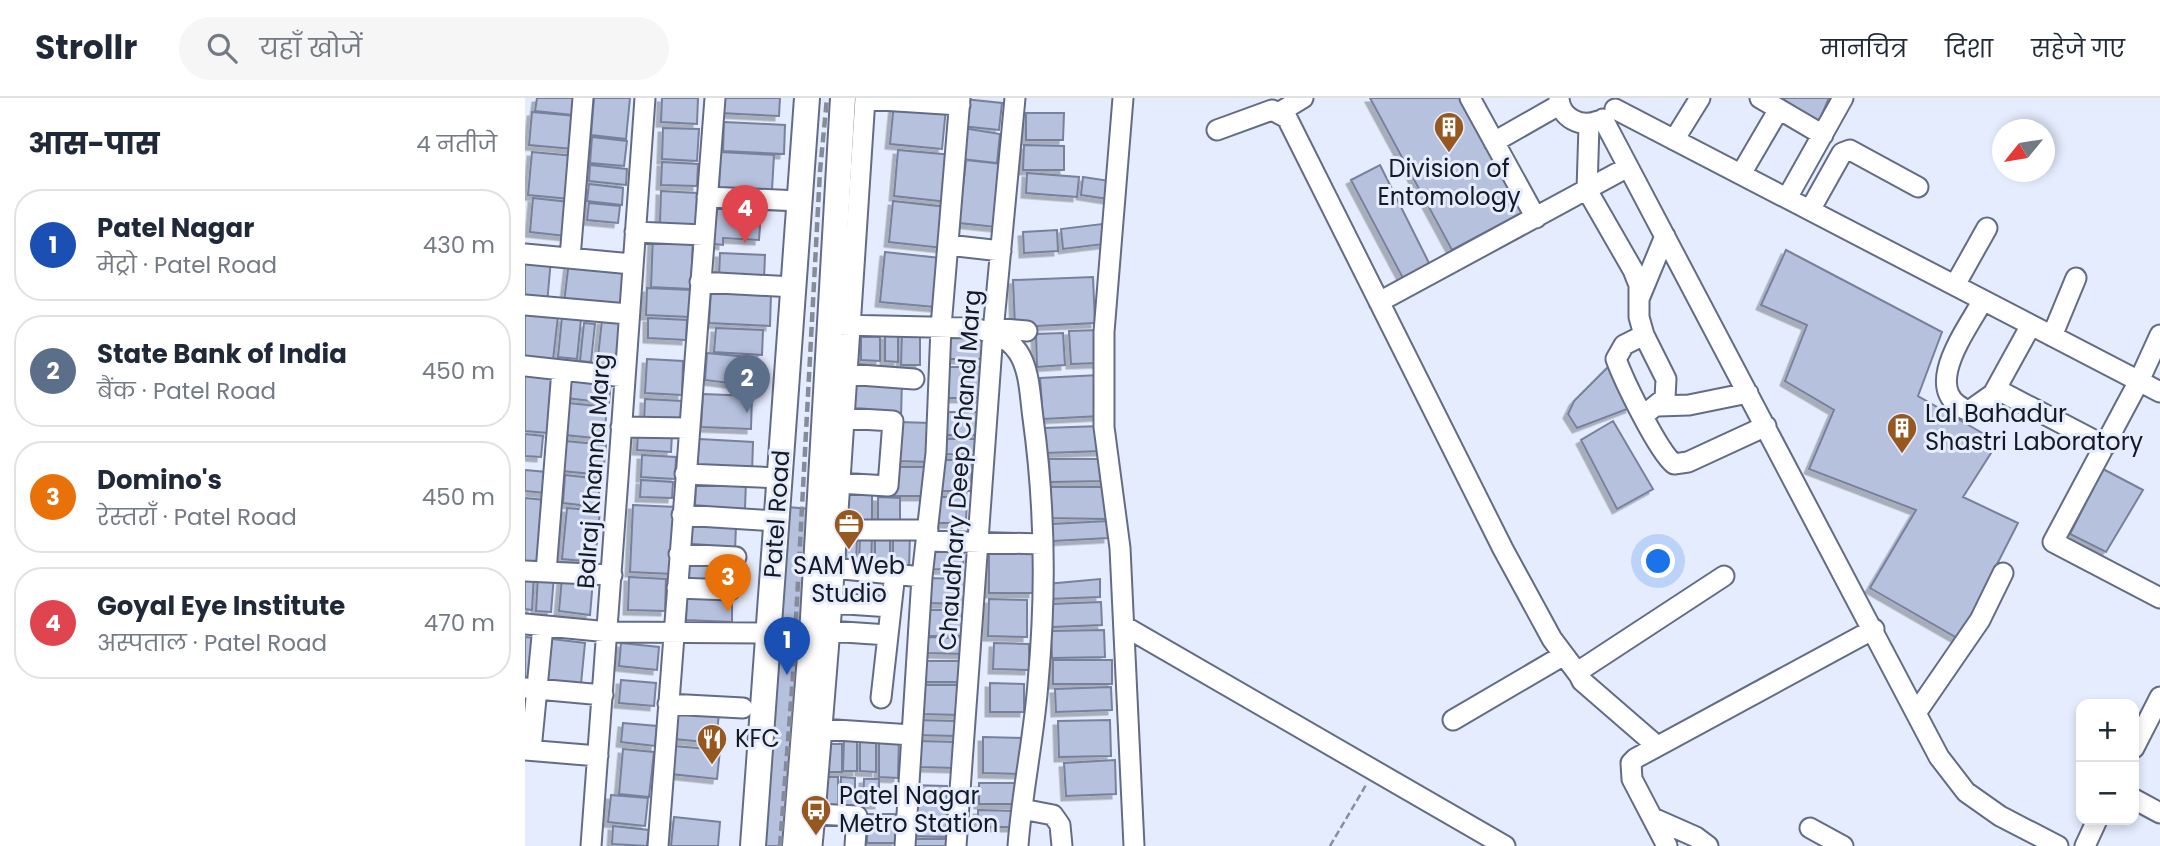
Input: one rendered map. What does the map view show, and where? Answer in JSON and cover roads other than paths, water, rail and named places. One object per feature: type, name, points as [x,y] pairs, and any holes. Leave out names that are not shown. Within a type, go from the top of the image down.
[{"type":"main road","name":"Patel Road","points":[[753,846],[807,98]]},
{"type":"main road","name":"Patel Road","points":[[795,846],[840,325],[843,98]]},
{"type":"street","points":[[570,258],[583,98]]},
{"type":"street","name":"Balraj Khanna Marg","points":[[591,846],[609,632],[628,313],[645,98]]},
{"type":"street","points":[[658,846],[715,98]]},
{"type":"street","points":[[811,846],[832,603],[846,374],[840,325],[865,98],[960,101],[941,327],[936,453],[922,577],[905,846]]},
{"type":"street","name":"Chaudhary Deep Chand Marg","points":[[956,846],[993,330],[1015,98]]},
{"type":"street","points":[[1123,98],[1104,332],[1104,427],[1120,548],[1134,846]]},
{"type":"street","points":[[1217,130],[1262,112],[1280,112],[1303,98]]},
{"type":"street","points":[[1470,98],[1536,218]]},
{"type":"street","points":[[1674,140],[1700,98]]},
{"type":"street","points":[[1761,98],[1823,135]]},
{"type":"street","points":[[1787,198],[1843,98]]},
{"type":"street","points":[[1494,142],[1559,102],[1571,120],[1606,113],[1674,140],[2160,392]]},
{"type":"street","points":[[1741,174],[1779,109]]},
{"type":"street","points":[[1280,112],[1287,118],[1509,560],[1552,639],[1582,681],[1657,746]]},
{"type":"street","points":[[1606,113],[1628,167],[1874,629],[1939,757],[1966,792],[2000,816],[2058,846]]},
{"type":"street","points":[[1606,113],[1587,190],[1639,285],[1644,334],[1666,379],[1668,390],[1651,411]]},
{"type":"street","points":[[1810,210],[1842,153],[1850,150],[1918,187]]},
{"type":"street","points":[[1379,302],[1628,167]]},
{"type":"street","points":[[707,197],[800,201]]},
{"type":"street","points":[[1955,285],[1987,228]]},
{"type":"street","points":[[635,232],[704,235]]},
{"type":"street","points":[[1639,300],[1665,236]]},
{"type":"street","points":[[948,245],[1000,251]]},
{"type":"street","points":[[525,254],[632,264]]},
{"type":"street","points":[[2052,335],[2076,278]]},
{"type":"street","points":[[700,282],[794,287]]},
{"type":"street","points":[[1983,300],[1948,368],[1945,388],[1959,407],[1969,411],[1993,394],[2031,325]]},
{"type":"street","points":[[525,305],[628,313]]},
{"type":"street","points":[[840,325],[1027,331]]},
{"type":"street","points":[[993,330],[1009,340],[1027,376],[1035,436],[1042,544],[1038,681],[1018,846]]},
{"type":"street","points":[[1644,334],[1624,345],[1616,359],[1651,411],[1668,458],[1681,465],[1766,426]]},
{"type":"street","points":[[2160,335],[2139,381],[2053,542],[2160,598]]},
{"type":"street","points":[[525,366],[625,377]]},
{"type":"street","points":[[546,572],[562,370]]},
{"type":"street","points":[[846,374],[914,379]]},
{"type":"street","points":[[1996,388],[2105,446]]},
{"type":"street","points":[[1651,411],[1748,393]]},
{"type":"street","points":[[838,483],[888,486],[893,421],[843,418]]},
{"type":"street","points":[[621,427],[689,428]]},
{"type":"street","points":[[685,474],[780,478]]},
{"type":"street","points":[[682,515],[777,522]]},
{"type":"street","points":[[835,530],[979,542],[1042,544]]},
{"type":"street","points":[[679,554],[736,557]]},
{"type":"street","points":[[833,568],[922,577]]},
{"type":"street","points":[[525,571],[612,575]]},
{"type":"street","points":[[881,698],[895,573]]},
{"type":"street","points":[[1916,713],[1980,620],[2003,573]]},
{"type":"street","points":[[1579,675],[1582,669],[1724,576]]},
{"type":"street","points":[[677,588],[730,590]]},
{"type":"street","points":[[832,603],[891,607]]},
{"type":"street","points":[[598,756],[528,750],[534,625],[609,632],[768,633]]},
{"type":"street","points":[[1124,625],[1506,846]]},
{"type":"street","points":[[1667,846],[1630,771],[1636,758],[1874,629]]},
{"type":"street","points":[[829,631],[888,635]]},
{"type":"street","points":[[1453,720],[1564,655]]},
{"type":"street","points":[[531,688],[603,695]]},
{"type":"street","points":[[2139,738],[2160,697]]},
{"type":"street","points":[[668,704],[743,708]]},
{"type":"street","points":[[821,729],[912,735]]},
{"type":"street","points":[[2139,802],[2160,813]]},
{"type":"street","points":[[1021,808],[1053,815],[1060,825],[1062,846]]},
{"type":"street","points":[[815,814],[857,817],[855,846]]},
{"type":"street","points":[[1653,818],[1696,837],[1708,846]]},
{"type":"street","points":[[2085,846],[2095,825]]},
{"type":"street","points":[[1810,828],[1843,846]]},
{"type":"railway","points":[[780,846],[793,675],[820,171],[827,98]]},
{"type":"place","name":"Division of Entomology","points":[[1449,154]]},
{"type":"place","name":"Goyal Eye Institute","points":[[745,243]]},
{"type":"place","name":"State Bank of India","points":[[747,413]]},
{"type":"place","name":"Lal Bahadur Shastri Laboratory","points":[[1902,455]]},
{"type":"place","name":"SAM Web Studio","points":[[849,551]]},
{"type":"place","name":"Domino's","points":[[728,612]]},
{"type":"place","name":"Patel Nagar","points":[[787,675]]},
{"type":"place","name":"KFC","points":[[712,766]]},
{"type":"place","name":"Patel Nagar Metro Station","points":[[816,837]]}]
